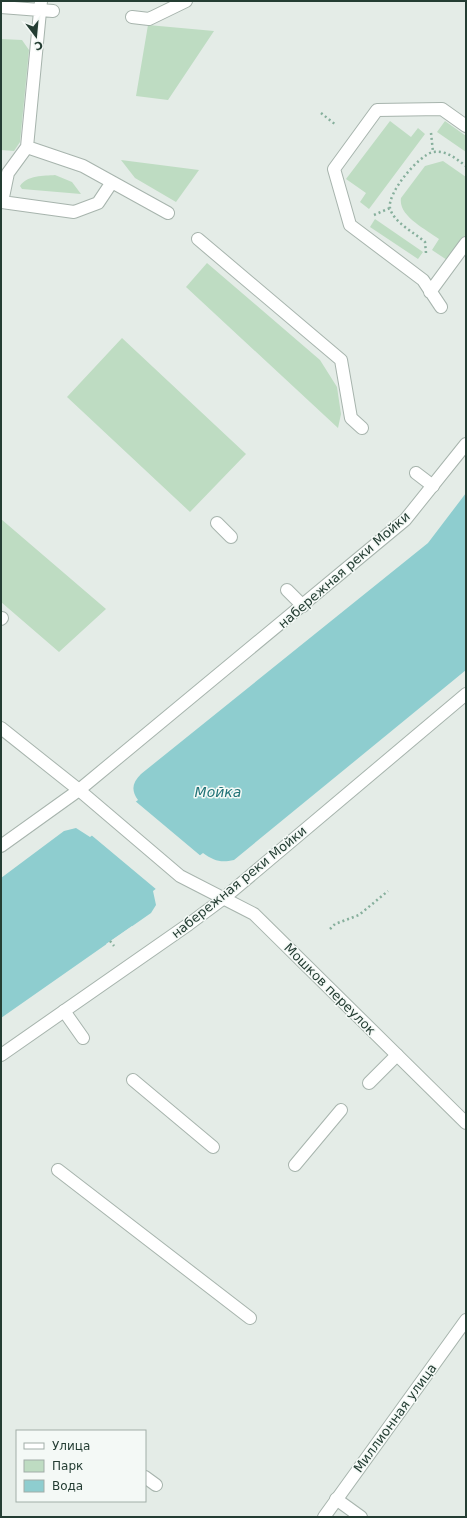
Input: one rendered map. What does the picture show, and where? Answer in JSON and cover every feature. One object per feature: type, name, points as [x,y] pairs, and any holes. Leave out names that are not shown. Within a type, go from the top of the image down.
[{"type":"street","points":[[132,17],[149,19],[186,1]]},
{"type":"street","points":[[40,6],[26,147],[8,173],[2,202],[74,212],[98,203],[112,182]]},
{"type":"street","points":[[1,7],[40,6],[54,11]]},
{"type":"street","points":[[441,307],[423,280],[350,225],[334,169],[377,110],[442,109],[466,126]]},
{"type":"street","points":[[26,147],[83,166],[168,213]]},
{"type":"street","points":[[198,239],[341,360],[351,418],[362,428]]},
{"type":"street","points":[[430,292],[466,243]]},
{"type":"street","name":"набережная реки Мойки","points":[[1,846],[79,790],[405,520],[466,444]]},
{"type":"street","points":[[416,473],[433,486]]},
{"type":"street","points":[[217,523],[231,537]]},
{"type":"street","points":[[287,590],[303,606]]},
{"type":"street","name":"набережная реки Мойки","points":[[1,1055],[224,898],[466,694]]},
{"type":"street","name":"Мошков переулок","points":[[1,728],[79,790],[180,876],[254,914],[466,1123]]},
{"type":"street","points":[[64,1011],[83,1038]]},
{"type":"street","points":[[369,1083],[397,1055]]},
{"type":"street","points":[[133,1080],[213,1147]]},
{"type":"street","points":[[295,1165],[341,1110]]},
{"type":"street","points":[[58,1170],[250,1318]]},
{"type":"street","name":"Миллионная улица","points":[[324,1517],[466,1320]]},
{"type":"street","points":[[146,1478],[156,1485]]},
{"type":"street","points":[[336,1499],[361,1517]]},
{"type":"path","points":[[430,292],[425,242],[396,219],[390,208],[392,194],[420,157],[433,152],[446,152],[466,166]]},
{"type":"path","points":[[330,929],[335,924],[359,915],[388,891]]},
{"type":"path","points":[[110,941],[114,946],[118,943]]},
{"type":"green space","points":[[148,25],[214,31],[168,100],[136,96]]},
{"type":"green space","points":[[1,39],[22,40],[29,50],[20,142],[14,151],[1,150]]},
{"type":"green space","points":[[390,121],[411,137],[418,128],[425,134],[369,209],[360,202],[366,193],[346,179]]},
{"type":"green space","points":[[445,121],[466,136],[466,152],[437,132]]},
{"type":"green space","points":[[121,160],[199,170],[176,202],[135,178]]},
{"type":"green space","points":[[443,161],[466,177],[466,234],[447,260],[432,250],[439,239],[414,222],[404,211],[401,205],[401,198],[425,166]]},
{"type":"green space","points":[[55,175],[72,182],[81,194],[22,189],[20,186],[23,182],[31,178]]},
{"type":"green space","points":[[375,219],[423,252],[418,259],[370,227]]},
{"type":"green space","points":[[207,263],[320,360],[337,387],[341,414],[338,428],[186,287]]},
{"type":"green space","points":[[122,338],[246,454],[190,512],[67,397]]},
{"type":"green space","points":[[1,519],[106,609],[59,652],[1,602]]},
{"type":"water","name":"Мойка","points":[[466,493],[466,670],[234,860],[218,861],[203,853],[153,891],[156,905],[151,913],[1,1018],[1,878],[64,831],[76,828],[90,837],[138,800],[134,793],[134,784],[141,774],[428,543]]},
{"type":"pier","points":[[134,800],[202,857],[157,890],[90,834]]},
{"type":"pier","points":[[132,926],[134,928],[107,946],[106,944]]}]
